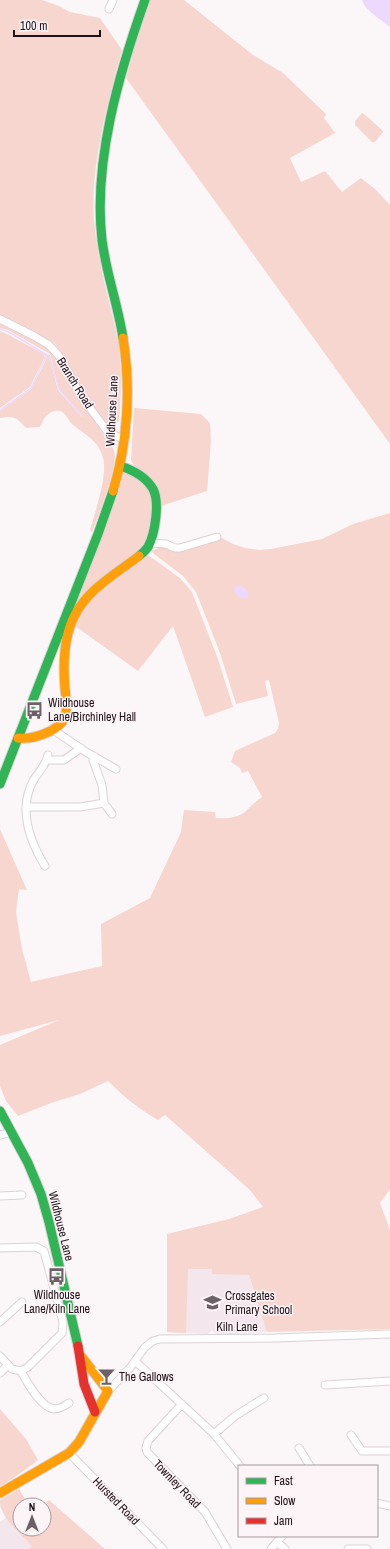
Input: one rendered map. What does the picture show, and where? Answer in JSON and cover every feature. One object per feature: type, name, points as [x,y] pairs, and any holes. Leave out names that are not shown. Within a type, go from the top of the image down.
[{"type":"main road","name":"Wildhouse Lane","points":[[0,784],[94,543],[120,466],[127,402],[126,360],[122,333],[105,258],[100,210],[101,180],[106,139],[136,23],[144,0]]},
{"type":"main road","points":[[18,738],[27,739],[44,734],[59,725],[64,719],[66,711],[66,640],[77,612],[95,591],[146,551],[151,543],[155,523],[155,495],[152,489],[138,474],[130,469],[120,466]]},
{"type":"main road","name":"Wildhouse Lane","points":[[0,1111],[28,1163],[42,1194],[50,1222],[89,1401],[95,1412]]},
{"type":"main road","name":"Wildhouse Lane","points":[[80,1355],[108,1391]]},
{"type":"main road","points":[[0,1493],[69,1453],[79,1442],[108,1391]]},
{"type":"street","points":[[109,10],[113,0]]},
{"type":"street","name":"Branch Road","points":[[0,319],[49,345],[60,357],[81,396],[107,431],[124,440]]},
{"type":"street","points":[[151,543],[166,544],[175,548],[180,548],[217,537]]},
{"type":"street","points":[[52,729],[116,769]]},
{"type":"street","points":[[45,866],[31,840],[26,821],[26,807],[29,791],[32,782],[47,758],[64,760],[82,748]]},
{"type":"street","points":[[94,756],[93,760],[102,785],[104,802],[112,814]]},
{"type":"street","points":[[26,807],[80,807],[104,802]]},
{"type":"street","points":[[0,1135],[12,1132]]},
{"type":"street","points":[[0,1196],[22,1195]]},
{"type":"street","points":[[0,1248],[36,1247],[44,1251],[62,1322],[62,1333],[21,1371],[14,1370],[0,1356]]},
{"type":"street","points":[[0,1322],[22,1302]]},
{"type":"street","name":"Kiln Lane","points":[[108,1391],[149,1344],[160,1339],[275,1338],[390,1334]]},
{"type":"street","points":[[135,1361],[214,1434],[239,1465]]},
{"type":"street","points":[[0,1373],[8,1365]]},
{"type":"street","points":[[21,1371],[28,1384],[44,1404],[55,1409],[61,1408],[68,1403]]},
{"type":"street","points":[[328,1386],[390,1381]]},
{"type":"street","points":[[214,1434],[235,1416],[264,1398]]},
{"type":"street","name":"Townley Road","points":[[182,1404],[148,1441],[146,1448],[147,1452],[205,1512],[227,1549]]},
{"type":"street","points":[[351,1435],[362,1451],[390,1451]]},
{"type":"street","points":[[299,1448],[309,1465]]},
{"type":"street","name":"Hursted Road","points":[[69,1453],[163,1549]]},
{"type":"street","points":[[378,1503],[390,1506]]},
{"type":"street","points":[[271,1549],[279,1539],[285,1549]]},
{"type":"street","points":[[348,1549],[366,1549]]},
{"type":"shaded area","points":[[0,0],[42,0],[70,12],[100,18],[122,50],[101,134],[97,157],[93,200],[98,253],[116,332],[120,357],[121,384],[119,421],[109,427],[105,424],[85,395],[65,358],[54,343],[0,315]]},
{"type":"shaded area","points":[[150,0],[184,0],[253,55],[283,73],[326,114],[324,118],[335,133],[290,158],[301,182],[325,171],[342,192],[361,178],[375,189],[390,205],[390,444],[126,78],[141,23]]},
{"type":"shaded area","points":[[362,0],[390,0],[390,27],[370,12]]},
{"type":"shaded area","points":[[362,113],[383,132],[375,142],[372,142],[355,125],[355,121]]},
{"type":"shaded area","points":[[0,320],[34,337],[54,352],[102,427],[100,429],[114,450],[114,467],[92,532],[90,530],[104,474],[103,458],[101,453],[94,441],[72,424],[60,411],[53,411],[45,417],[40,427],[26,428],[15,418],[0,418],[0,411],[31,389],[47,357],[46,355],[49,356],[58,390],[82,417],[82,415],[59,389],[50,354],[8,330],[0,328]]},
{"type":"shaded area","points":[[0,331],[44,354],[45,357],[30,387],[0,408]]},
{"type":"shaded area","points":[[134,408],[201,414],[210,423],[211,442],[207,491],[161,506],[144,475],[131,460]]},
{"type":"shaded area","points":[[130,472],[148,489],[153,502],[146,546],[78,607],[73,606],[123,473]]},
{"type":"shaded area","points":[[390,513],[390,1189],[380,1203],[390,1230],[390,1329],[267,1332],[249,1275],[212,1274],[212,1269],[188,1269],[186,1333],[167,1332],[167,1234],[229,1219],[263,1207],[250,1190],[165,1115],[158,1120],[144,1112],[108,1081],[80,1094],[51,1103],[18,1116],[6,1101],[0,1086],[0,1045],[59,1020],[0,1036],[0,829],[27,890],[19,889],[16,912],[22,949],[31,982],[102,966],[101,924],[150,898],[181,832],[184,810],[215,812],[216,818],[232,817],[244,813],[262,797],[248,771],[242,773],[240,768],[231,762],[235,751],[275,733],[278,729],[279,723],[269,680],[265,681],[268,696],[236,704],[220,653],[196,592],[183,576],[152,551],[163,546],[214,541],[222,538],[245,548],[259,550],[271,549],[322,539],[353,524]]},
{"type":"shaded area","points":[[148,555],[180,578],[192,592],[218,659],[233,707],[205,717],[173,626],[138,671],[75,626],[80,612],[93,595]]},
{"type":"shaded area","points":[[235,587],[243,587],[249,593],[247,598],[241,598],[235,593]]},
{"type":"shaded area","name":"Crossgates Primary School","points":[[167,1234],[249,1275],[267,1332],[217,1335],[212,1330],[208,1334],[167,1332]]},
{"type":"shaded area","points":[[0,1409],[26,1439],[38,1460],[0,1487]]},
{"type":"shaded area","points":[[19,1489],[24,1497],[12,1497],[12,1537],[41,1537],[29,1549],[0,1549],[0,1522],[6,1518],[0,1507],[0,1500]]},
{"type":"shaded area","points":[[19,1489],[24,1497],[12,1497],[12,1525],[3,1513],[0,1500]]},
{"type":"shaded area","points":[[52,1503],[105,1549],[29,1549],[32,1546],[23,1537],[52,1537]]},
{"type":"waterway","points":[[0,329],[9,332],[45,354],[46,357],[31,388],[0,410]]},
{"type":"waterway","points":[[45,354],[49,355],[59,389],[81,415]]},
{"type":"traffic: fast","points":[[123,338],[106,265],[102,240],[100,210],[101,180],[110,118],[126,57],[145,0]]},
{"type":"traffic: fast","points":[[120,466],[143,478],[153,489],[155,495],[156,518],[153,534],[148,547],[139,556]]},
{"type":"traffic: fast","points":[[0,784],[98,534],[113,491]]},
{"type":"traffic: fast","points":[[0,1111],[28,1163],[41,1194],[78,1346]]},
{"type":"traffic: slow","points":[[113,491],[122,453],[127,415],[127,376],[123,338]]},
{"type":"traffic: slow","points":[[18,738],[31,738],[45,734],[62,722],[65,717],[67,707],[64,670],[66,642],[68,632],[75,615],[87,597],[95,589],[139,556]]},
{"type":"traffic: slow","points":[[0,1493],[69,1453],[79,1442],[108,1391],[81,1356]]},
{"type":"traffic: jam","points":[[78,1346],[84,1384],[95,1412]]},
{"type":"place","name":"Wildhouse Lane/Birchinley Hall","points":[[35,710]]},
{"type":"place","name":"Wildhouse Lane/Kiln Lane","points":[[57,1276]]},
{"type":"place","name":"Crossgates Primary School","points":[[212,1303]]},
{"type":"place","name":"The Gallows","points":[[106,1377]]}]
